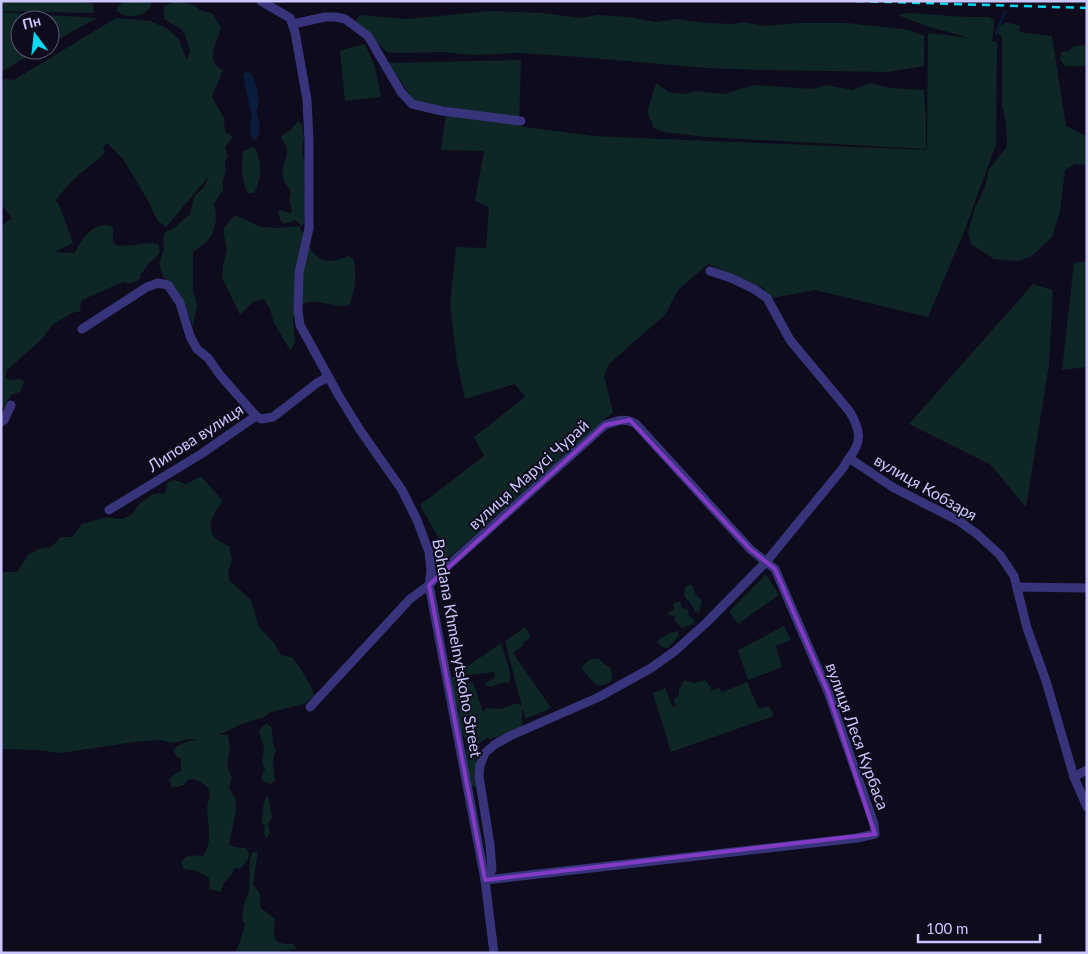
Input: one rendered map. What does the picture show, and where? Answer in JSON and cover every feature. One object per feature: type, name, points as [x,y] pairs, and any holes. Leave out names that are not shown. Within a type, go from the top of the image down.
[{"type":"street","points":[[262,1],[290,18],[293,24],[326,17],[336,17],[352,24],[368,36],[401,92],[412,104],[442,111],[520,121]]},
{"type":"street","name":"Bohdana Khmelnytskoho Street","points":[[293,24],[307,100],[310,180],[309,228],[299,273],[298,310],[300,325],[360,430],[402,490],[417,520],[429,552],[431,571],[429,585],[485,880],[494,953]]},
{"type":"street","name":"вулиця Кобзаря","points":[[710,271],[731,278],[754,289],[767,298],[790,340],[850,412],[856,422],[860,434],[856,449],[849,458],[894,488],[958,521],[977,534],[1000,555],[1014,576],[1018,587],[1027,628],[1046,681],[1074,777],[1087,807]]},
{"type":"street","name":"Липова вулиця","points":[[82,329],[147,287],[158,283],[168,285],[180,303],[190,336],[198,349],[208,358],[220,375],[256,416],[201,454],[109,510]]},
{"type":"street","points":[[256,416],[261,419],[273,417],[317,383],[328,377]]},
{"type":"street","points":[[1,422],[4,420],[11,405]]},
{"type":"street","name":"вулиця Марусі Чурай","points":[[310,707],[410,599],[429,585],[440,572],[605,425],[623,419]]},
{"type":"street","name":"вулиця Леся Курбаса","points":[[485,880],[858,838],[875,834],[874,824],[828,692],[775,569],[744,542],[636,424],[630,420],[623,419]]},
{"type":"street","points":[[485,880],[492,870],[479,776],[480,765],[485,753],[494,745],[510,736],[599,696],[651,668],[675,651],[706,623],[766,562],[843,468],[849,458]]},
{"type":"street","points":[[1018,587],[1087,588]]},
{"type":"street","points":[[1074,777],[1087,770]]},
{"type":"highlighted area","points":[[630,420],[750,549],[775,569],[828,692],[875,834],[485,880],[429,585],[605,425]]},
{"type":"green space","points":[[1,1],[80,1],[93,4],[94,13],[60,12],[60,10],[1,11]]},
{"type":"green space","points":[[124,1],[150,1],[151,6],[140,15],[126,16],[117,11],[118,6]]},
{"type":"green space","points":[[177,1],[193,5],[202,11],[212,13],[221,28],[213,51],[213,57],[217,67],[223,70],[212,97],[224,118],[225,132],[233,137],[225,147],[228,156],[225,161],[226,171],[223,190],[214,204],[216,219],[214,229],[206,242],[193,252],[193,291],[197,304],[193,326],[185,305],[164,278],[159,264],[164,248],[163,239],[165,232],[174,228],[190,214],[194,197],[204,187],[209,176],[166,227],[157,220],[150,204],[123,159],[107,143],[103,147],[105,152],[103,155],[74,179],[55,202],[58,202],[73,243],[55,252],[75,253],[85,237],[101,225],[113,227],[113,242],[116,245],[158,244],[160,251],[140,275],[140,279],[132,283],[123,282],[82,300],[80,305],[81,311],[72,313],[52,325],[42,339],[7,370],[5,376],[9,380],[20,379],[24,383],[20,392],[11,395],[4,408],[1,408],[1,226],[12,218],[1,204],[1,88],[3,86],[1,81],[6,79],[14,80],[47,60],[60,60],[60,52],[116,18],[150,21],[166,28],[178,38],[187,60],[190,51],[185,34],[181,29],[164,19],[164,6]]},
{"type":"green space","points":[[490,11],[544,13],[579,18],[598,15],[629,17],[656,22],[676,19],[706,23],[733,24],[743,22],[764,26],[800,23],[847,23],[909,30],[924,36],[924,66],[888,72],[765,70],[706,68],[519,53],[473,55],[443,52],[387,52],[354,23],[360,15],[407,19]]},
{"type":"green space","points":[[1,12],[10,13],[10,60],[22,60],[1,72]]},
{"type":"green space","points":[[901,14],[989,17],[994,20],[991,41],[997,42],[996,144],[964,232],[928,317],[815,290],[772,298],[763,288],[708,264],[678,290],[665,315],[610,363],[604,376],[613,412],[441,565],[438,537],[420,505],[484,456],[474,437],[525,397],[515,384],[465,399],[457,363],[450,304],[456,247],[486,248],[489,207],[475,201],[484,151],[441,150],[447,107],[414,102],[389,63],[521,60],[519,126],[593,136],[927,150],[928,33],[970,38],[926,26],[900,16]]},
{"type":"green space","points":[[60,16],[97,18],[60,38]]},
{"type":"green space","points":[[1006,22],[1020,26],[1019,32],[1052,36],[1066,126],[1087,136],[1087,165],[1075,164],[1065,170],[1060,212],[1052,237],[1032,256],[1019,261],[994,259],[971,244],[968,232],[975,208],[985,187],[989,169],[1007,147],[1006,122],[1002,106],[1002,36],[998,34],[999,27]]},
{"type":"green space","points":[[365,44],[375,67],[381,97],[345,101],[340,52]]},
{"type":"green space","points":[[1087,45],[1087,66],[1065,66],[1060,59],[1061,52],[1069,51],[1074,46]]},
{"type":"green space","points":[[656,83],[669,92],[683,94],[696,91],[724,94],[754,85],[812,89],[827,85],[852,90],[870,83],[890,88],[924,90],[926,149],[705,137],[664,132],[654,128],[647,112]]},
{"type":"green space","points":[[298,121],[302,125],[304,137],[302,151],[306,170],[304,186],[306,209],[304,224],[301,226],[296,220],[284,224],[278,212],[280,210],[290,213],[292,211],[289,198],[291,192],[283,177],[283,166],[287,150],[281,138]]},
{"type":"green space","points":[[252,147],[255,148],[259,159],[260,176],[254,193],[248,193],[243,178],[242,157],[243,151]]},
{"type":"green space","points":[[235,215],[261,227],[299,226],[310,248],[323,260],[329,261],[349,256],[354,260],[355,273],[350,305],[338,306],[313,302],[303,304],[293,317],[295,343],[290,350],[274,323],[270,309],[264,299],[254,301],[240,315],[222,277],[227,250],[224,228]]},
{"type":"green space","points":[[1087,261],[1087,367],[1062,370],[1074,263]]},
{"type":"green space","points":[[1033,284],[1053,290],[1049,365],[1026,507],[991,465],[909,424]]},
{"type":"green space","points":[[201,476],[223,501],[214,514],[211,526],[215,537],[220,542],[229,546],[232,560],[228,572],[230,581],[251,600],[259,627],[274,643],[281,655],[290,657],[295,661],[315,696],[304,704],[271,712],[264,717],[239,725],[219,735],[228,735],[230,748],[227,766],[232,778],[229,787],[235,798],[236,811],[229,844],[235,847],[246,848],[249,854],[248,859],[240,869],[235,868],[221,892],[209,889],[210,882],[208,877],[197,871],[184,869],[181,863],[188,856],[203,856],[209,839],[207,809],[210,793],[208,789],[205,785],[194,779],[188,780],[184,785],[178,787],[172,787],[169,780],[173,775],[181,771],[181,759],[176,756],[173,750],[182,744],[197,739],[188,739],[174,743],[159,740],[134,742],[61,753],[1,749],[1,572],[17,572],[28,555],[38,549],[51,547],[61,537],[72,537],[82,524],[107,517],[123,519],[133,513],[139,504],[153,494],[165,493],[168,482],[175,480],[186,484]]},
{"type":"green space","points":[[766,574],[779,595],[738,624],[729,612]]},
{"type":"green space","points":[[691,584],[696,595],[702,601],[699,613],[695,612],[684,596],[685,587]]},
{"type":"green space","points":[[675,602],[680,602],[682,608],[688,610],[689,616],[695,620],[693,624],[682,628],[674,620],[675,616],[668,615],[668,612],[675,609],[673,605]]},
{"type":"green space","points":[[784,626],[791,640],[776,646],[782,667],[748,680],[738,650]]},
{"type":"green space","points":[[525,627],[531,637],[523,642],[524,645],[513,653],[551,708],[526,719],[522,708],[522,725],[512,733],[490,739],[487,738],[476,745],[471,734],[476,757],[476,786],[473,787],[468,783],[465,757],[467,742],[460,730],[459,711],[452,695],[453,687],[450,679],[452,677],[460,677],[459,686],[473,682],[483,712],[486,708],[501,709],[514,704],[519,704],[522,707],[505,641]]},
{"type":"green space","points":[[678,631],[678,637],[668,648],[662,647],[657,641],[669,633]]},
{"type":"green space","points":[[501,643],[509,669],[509,682],[492,687],[486,686],[485,683],[494,678],[495,672],[458,676],[458,673]]},
{"type":"green space","points":[[599,658],[605,665],[611,668],[612,681],[602,685],[595,683],[583,670],[583,666],[589,660]]},
{"type":"green space","points":[[684,680],[694,683],[705,680],[711,687],[711,691],[719,688],[722,692],[747,682],[759,709],[769,706],[774,716],[671,752],[653,693],[665,688],[673,707],[677,705],[674,703],[674,699],[679,695],[679,690]]},
{"type":"green space","points":[[267,723],[272,728],[273,744],[276,750],[273,760],[275,780],[271,784],[264,782],[261,778],[265,769],[262,761],[264,747],[259,732]]},
{"type":"green space","points":[[268,795],[272,817],[268,824],[270,833],[266,838],[264,833],[265,826],[261,822]]},
{"type":"green space","points":[[258,851],[253,884],[260,894],[260,907],[275,919],[275,939],[281,943],[293,944],[297,949],[278,951],[278,953],[234,953],[237,950],[245,925],[242,920],[244,904],[249,892],[250,859],[252,853]]},
{"type":"water","points":[[251,73],[253,77],[258,98],[256,111],[259,130],[255,141],[250,131],[252,112],[243,74]]},
{"type":"waterway","points":[[996,34],[1005,11]]},
{"type":"railway","points":[[856,1],[1087,8]]}]
